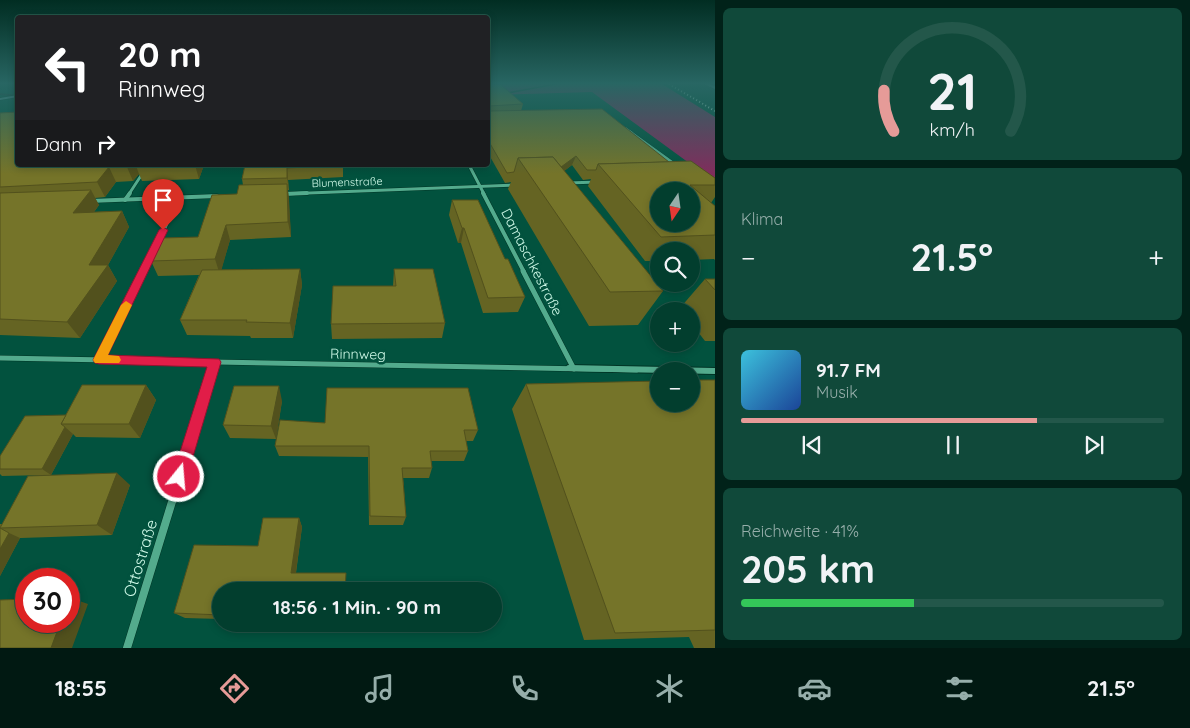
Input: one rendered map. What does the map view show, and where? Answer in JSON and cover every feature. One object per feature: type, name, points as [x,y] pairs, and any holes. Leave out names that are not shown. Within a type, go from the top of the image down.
[{"type":"street","points":[[622,126],[680,168]]},
{"type":"street","points":[[125,200],[147,167]]},
{"type":"street","name":"Damaschkestraße","points":[[470,167],[574,369]]},
{"type":"street","points":[[560,183],[599,182]]},
{"type":"street","name":"Blumenstraße","points":[[280,194],[520,185]]},
{"type":"street","points":[[82,202],[218,196]]},
{"type":"street","points":[[99,360],[179,198]]},
{"type":"street","name":"Rinnweg","points":[[0,358],[715,371]]},
{"type":"street","name":"Ottostraße","points":[[127,648],[215,362]]},
{"type":"shaded area","points":[[622,114],[711,114],[715,117],[715,182]]},
{"type":"building","points":[[0,114],[15,114],[15,167],[109,167],[97,182],[0,187]]},
{"type":"building","points":[[490,114],[609,114],[669,162],[598,164],[596,170],[587,170],[576,156],[561,167],[553,157],[518,158],[514,172],[507,173],[490,143]]},
{"type":"building","points":[[553,157],[650,275],[650,291],[610,292],[518,158]]},
{"type":"building","points":[[691,161],[715,178],[715,185],[700,185],[700,182],[650,182],[650,224],[598,164]]},
{"type":"building","points":[[245,167],[304,167],[287,168],[287,178],[242,179]]},
{"type":"building","points":[[287,184],[288,222],[226,225],[215,259],[151,261],[163,238],[198,237],[212,195],[237,194],[239,185]]},
{"type":"building","points":[[91,190],[73,213],[122,211],[89,265],[108,265],[67,322],[0,319],[0,193]]},
{"type":"building","points":[[700,193],[715,206],[715,235],[661,237],[657,232],[700,232]]},
{"type":"building","points":[[452,200],[478,200],[525,297],[488,298],[464,228],[462,228]]},
{"type":"building","points":[[300,269],[290,323],[246,322],[247,320],[180,320],[202,270]]},
{"type":"building","points":[[394,269],[433,269],[445,323],[331,324],[333,286],[396,286]]},
{"type":"building","points":[[705,279],[715,279],[715,290]]},
{"type":"building","points":[[700,380],[715,380],[715,630],[615,633],[526,384],[650,381],[650,412],[700,412]]},
{"type":"building","points":[[82,385],[146,385],[129,424],[61,424]]},
{"type":"building","points":[[234,386],[279,386],[271,426],[223,425]]},
{"type":"building","points":[[327,388],[468,388],[478,430],[464,430],[468,451],[430,451],[432,468],[402,468],[406,517],[370,516],[369,446],[275,446],[280,420],[325,423]]},
{"type":"building","points":[[66,415],[61,424],[65,427],[42,469],[0,469],[0,456],[25,416]]},
{"type":"building","points":[[117,473],[97,525],[0,528],[28,476]]},
{"type":"building","points":[[263,518],[299,518],[291,573],[346,573],[346,582],[212,582],[212,615],[174,613],[194,545],[258,546]]},
{"type":"building","points":[[0,528],[9,533],[0,549]]},
{"type":"building","points":[[15,599],[15,633],[57,633],[51,648],[0,648],[0,600]]},
{"type":"slow traffic","points":[[115,360],[99,360],[126,305]]},
{"type":"route","points":[[163,230],[99,360],[215,362],[179,477]]}]
